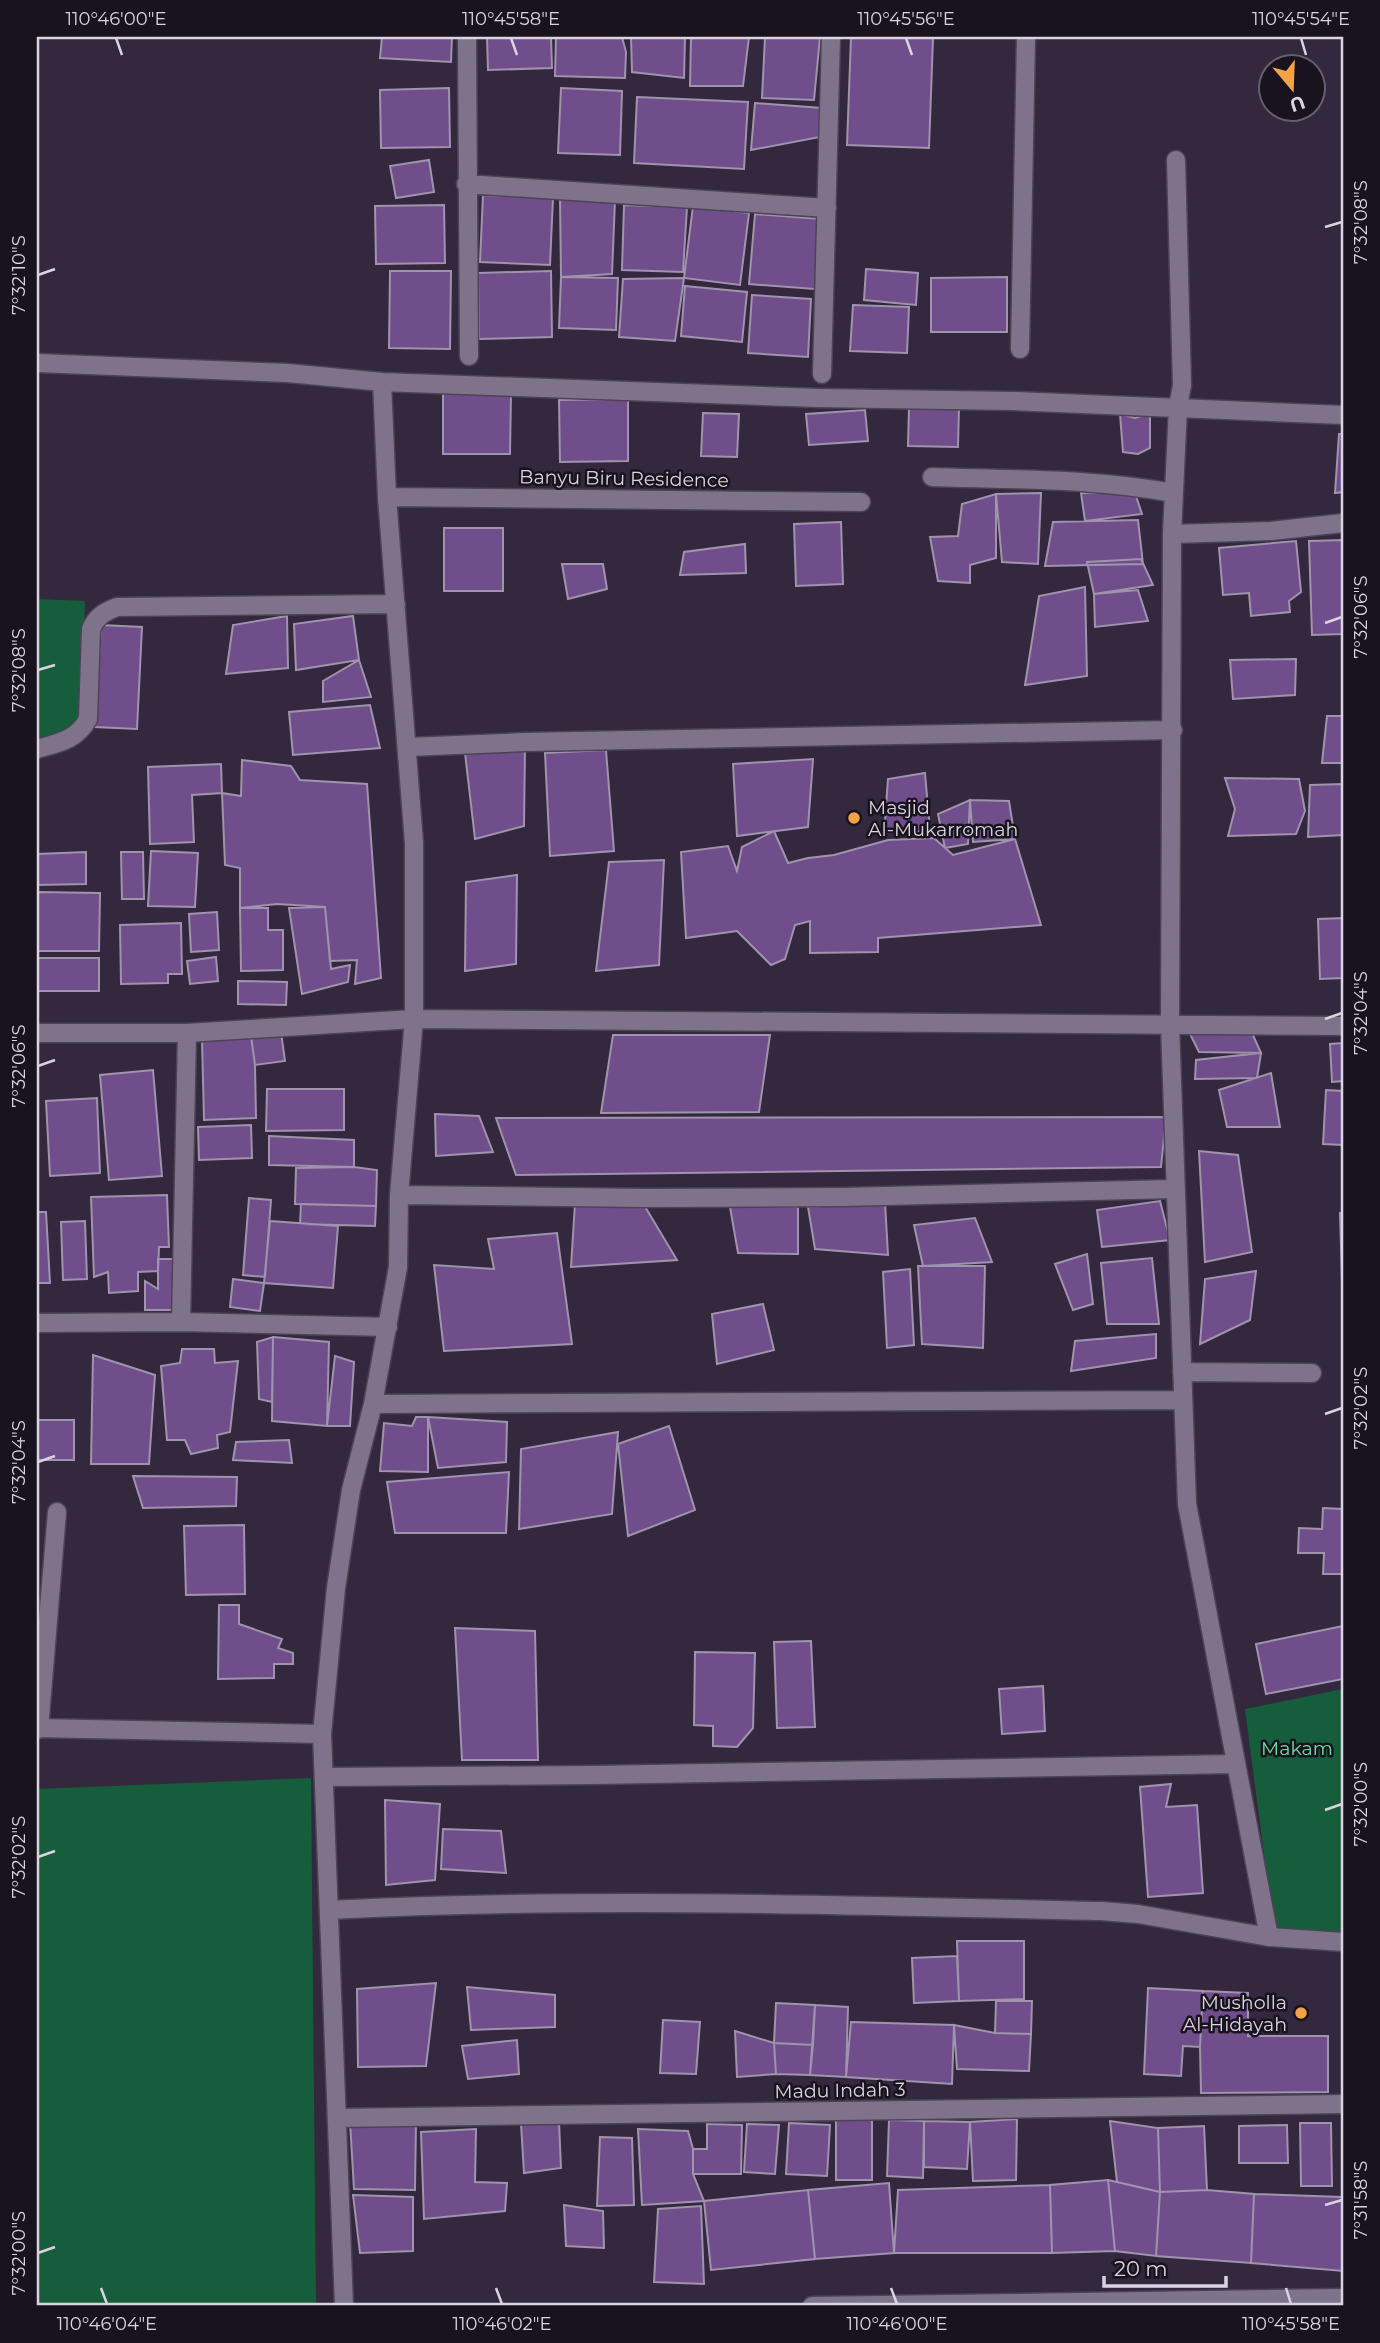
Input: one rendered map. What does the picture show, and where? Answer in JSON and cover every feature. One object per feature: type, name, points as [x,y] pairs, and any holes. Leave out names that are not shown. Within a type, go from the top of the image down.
[{"type":"street","points":[[467,37],[469,356]]},
{"type":"street","points":[[822,374],[831,37]]},
{"type":"street","points":[[1020,349],[1026,37]]},
{"type":"street","points":[[1176,160],[1182,385],[1178,407],[1172,534],[1170,1025],[1187,1504],[1269,1937]]},
{"type":"street","points":[[466,184],[827,208]]},
{"type":"street","points":[[37,363],[288,373],[382,382],[818,398],[1013,401],[1343,415]]},
{"type":"street","points":[[344,2306],[322,1734],[336,1588],[351,1490],[373,1404],[398,1267],[399,1195],[414,1019],[414,843],[387,497],[382,382]]},
{"type":"street","points":[[932,477],[1077,482],[1137,486],[1173,493]]},
{"type":"street","name":"Banyu Biru Residence","points":[[387,497],[860,502]]},
{"type":"street","points":[[1172,534],[1270,531],[1343,523]]},
{"type":"street","points":[[37,749],[81,732],[88,719],[91,629],[94,621],[117,607],[396,604]]},
{"type":"street","points":[[408,747],[525,742],[1173,730]]},
{"type":"street","points":[[37,1034],[187,1032],[414,1019],[1343,1026]]},
{"type":"street","points":[[181,1322],[187,1032]]},
{"type":"street","points":[[399,1195],[844,1198],[1175,1189]]},
{"type":"street","points":[[37,1323],[181,1322],[388,1327]]},
{"type":"street","points":[[1182,1372],[1312,1373]]},
{"type":"street","points":[[373,1404],[1182,1400]]},
{"type":"street","points":[[57,1512],[38,1728],[322,1734]]},
{"type":"street","points":[[324,1777],[1236,1764]]},
{"type":"street","points":[[329,1910],[429,1905],[620,1902],[1101,1910],[1269,1937],[1343,1942]]},
{"type":"street","name":"Madu Indah 3","points":[[337,2118],[1343,2104]]},
{"type":"street","points":[[812,2306],[1343,2298]]},
{"type":"green space","points":[[37,599],[85,601],[82,718],[74,730],[37,744]]},
{"type":"green space","name":"Makam","points":[[1343,1689],[1343,1931],[1283,1931],[1273,1923],[1245,1709]]},
{"type":"green space","points":[[311,1778],[316,2306],[37,2306],[37,1789]]},
{"type":"building","points":[[382,37],[452,37],[451,62],[380,58]]},
{"type":"building","points":[[487,37],[551,37],[552,68],[488,70]]},
{"type":"building","points":[[556,37],[622,37],[626,52],[625,78],[555,76]]},
{"type":"building","points":[[631,37],[685,37],[684,78],[632,72]]},
{"type":"building","points":[[691,37],[749,37],[743,86],[690,86]]},
{"type":"building","points":[[765,37],[820,37],[814,100],[762,98]]},
{"type":"building","points":[[851,37],[933,38],[929,148],[847,145]]},
{"type":"building","points":[[449,88],[450,147],[381,148],[380,90]]},
{"type":"building","points":[[561,88],[622,91],[620,155],[558,153]]},
{"type":"building","points":[[637,97],[748,102],[744,169],[634,163]]},
{"type":"building","points":[[755,103],[822,108],[820,137],[751,150]]},
{"type":"building","points":[[429,160],[434,192],[396,198],[390,166]]},
{"type":"building","points":[[483,195],[553,198],[550,265],[480,262]]},
{"type":"building","points":[[560,199],[615,200],[612,274],[561,277]]},
{"type":"building","points":[[444,205],[445,263],[376,264],[375,206]]},
{"type":"building","points":[[624,205],[687,207],[683,272],[622,270]]},
{"type":"building","points":[[693,206],[749,213],[740,285],[684,278]]},
{"type":"building","points":[[755,214],[821,219],[815,289],[749,284]]},
{"type":"building","points":[[866,269],[918,273],[916,305],[864,300]]},
{"type":"building","points":[[390,271],[451,271],[450,349],[389,348]]},
{"type":"building","points":[[551,271],[552,337],[479,339],[478,273]]},
{"type":"building","points":[[561,277],[618,278],[616,330],[559,328]]},
{"type":"building","points":[[1007,277],[1007,332],[931,332],[931,278]]},
{"type":"building","points":[[684,278],[675,341],[619,337],[623,279]]},
{"type":"building","points":[[685,286],[747,292],[742,342],[681,336]]},
{"type":"building","points":[[752,295],[811,299],[808,357],[748,353]]},
{"type":"building","points":[[853,305],[909,307],[907,353],[850,351]]},
{"type":"building","points":[[443,393],[511,393],[510,454],[443,454]]},
{"type":"building","points":[[628,399],[628,461],[560,462],[559,400]]},
{"type":"building","points":[[909,407],[959,407],[958,447],[908,446]]},
{"type":"building","points":[[865,410],[868,441],[809,445],[806,414]]},
{"type":"building","points":[[703,413],[739,414],[737,457],[701,456]]},
{"type":"building","points":[[1150,413],[1150,448],[1138,454],[1123,452],[1120,414],[1135,418]]},
{"type":"building","points":[[1339,434],[1343,434],[1343,492],[1335,493]]},
{"type":"building","points":[[1041,493],[1038,564],[1002,562],[996,494]]},
{"type":"building","points":[[1081,493],[1135,493],[1142,514],[1085,521]]},
{"type":"building","points":[[996,494],[996,558],[970,565],[970,583],[938,581],[930,537],[958,536],[962,504]]},
{"type":"building","points":[[1138,520],[1143,564],[1045,566],[1053,522]]},
{"type":"building","points":[[841,522],[843,584],[796,586],[794,524]]},
{"type":"building","points":[[444,528],[503,528],[503,591],[444,591]]},
{"type":"building","points":[[1343,540],[1343,634],[1312,635],[1309,541]]},
{"type":"building","points":[[1296,541],[1301,592],[1289,601],[1290,612],[1251,616],[1249,593],[1223,595],[1219,548]]},
{"type":"building","points":[[745,544],[746,573],[680,575],[684,552]]},
{"type":"building","points":[[1141,559],[1153,585],[1094,594],[1087,562]]},
{"type":"building","points":[[562,564],[603,564],[607,589],[568,599]]},
{"type":"building","points":[[1085,587],[1087,676],[1025,685],[1039,596]]},
{"type":"building","points":[[1138,590],[1148,621],[1095,627],[1094,594]]},
{"type":"building","points":[[287,616],[288,668],[226,674],[233,625]]},
{"type":"building","points":[[353,616],[359,660],[296,670],[294,624]]},
{"type":"building","points":[[101,625],[142,627],[137,729],[95,727]]},
{"type":"building","points":[[1296,659],[1295,695],[1233,699],[1230,660]]},
{"type":"building","points":[[359,660],[371,697],[323,702],[323,681]]},
{"type":"building","points":[[370,705],[380,748],[293,755],[289,712]]},
{"type":"building","points":[[1327,716],[1343,716],[1343,763],[1322,763]]},
{"type":"building","points":[[525,745],[524,826],[475,839],[465,753]]},
{"type":"building","points":[[606,750],[614,851],[550,856],[545,753]]},
{"type":"building","points":[[813,759],[808,827],[737,836],[733,764]]},
{"type":"building","points":[[242,760],[291,766],[300,780],[367,784],[381,978],[355,984],[357,960],[330,961],[325,907],[277,904],[240,908],[240,868],[225,865],[222,793],[241,796]]},
{"type":"building","points":[[221,764],[222,793],[192,795],[194,842],[150,844],[148,767]]},
{"type":"building","points":[[925,773],[930,831],[884,833],[888,779]]},
{"type":"building","points":[[1225,778],[1299,779],[1305,811],[1296,834],[1228,836],[1235,809]]},
{"type":"building","points":[[1343,784],[1343,835],[1308,837],[1310,785]]},
{"type":"building","points":[[970,800],[1009,801],[1015,839],[973,842]]},
{"type":"building","points":[[970,800],[968,844],[945,848],[938,814]]},
{"type":"building","points":[[774,831],[788,863],[834,855],[888,840],[934,838],[953,855],[1015,839],[1041,925],[878,938],[878,952],[810,953],[810,921],[795,925],[785,959],[771,965],[737,931],[686,938],[681,852],[728,846],[737,871],[742,847]]},
{"type":"building","points":[[151,851],[198,853],[195,907],[148,906]]},
{"type":"building","points":[[86,852],[86,884],[37,885],[37,854]]},
{"type":"building","points":[[121,852],[143,852],[144,899],[122,899]]},
{"type":"building","points":[[664,860],[659,965],[596,971],[609,862]]},
{"type":"building","points":[[517,875],[516,964],[465,971],[466,882]]},
{"type":"building","points":[[37,892],[100,893],[99,951],[37,951]]},
{"type":"building","points":[[325,907],[331,969],[350,965],[348,982],[302,994],[289,908]]},
{"type":"building","points":[[240,908],[268,908],[268,930],[283,930],[283,970],[241,971]]},
{"type":"building","points":[[217,912],[219,950],[191,952],[189,914]]},
{"type":"building","points":[[1343,918],[1343,978],[1320,979],[1318,919]]},
{"type":"building","points":[[181,923],[182,974],[168,974],[168,983],[121,984],[120,925]]},
{"type":"building","points":[[216,957],[218,981],[190,984],[187,961]]},
{"type":"building","points":[[37,958],[99,958],[99,991],[37,991]]},
{"type":"building","points":[[238,981],[287,982],[286,1005],[238,1004]]},
{"type":"building","points":[[281,1032],[285,1061],[255,1065],[251,1036]]},
{"type":"building","points":[[1252,1033],[1261,1053],[1199,1052],[1190,1034]]},
{"type":"building","points":[[613,1035],[770,1035],[759,1112],[601,1113]]},
{"type":"building","points":[[251,1036],[255,1065],[256,1118],[204,1120],[202,1040]]},
{"type":"building","points":[[1343,1043],[1343,1081],[1332,1082],[1330,1044]]},
{"type":"building","points":[[1261,1053],[1257,1078],[1195,1079],[1196,1060]]},
{"type":"building","points":[[153,1070],[162,1176],[109,1180],[100,1075]]},
{"type":"building","points":[[1271,1073],[1280,1127],[1227,1127],[1219,1090]]},
{"type":"building","points":[[267,1089],[344,1089],[344,1130],[266,1131]]},
{"type":"building","points":[[1326,1090],[1343,1091],[1343,1145],[1323,1144]]},
{"type":"building","points":[[97,1098],[100,1173],[50,1176],[46,1101]]},
{"type":"building","points":[[435,1114],[479,1116],[493,1152],[436,1156]]},
{"type":"building","points":[[1166,1117],[1161,1167],[516,1175],[496,1118]]},
{"type":"building","points":[[251,1125],[252,1158],[199,1160],[198,1127]]},
{"type":"building","points":[[269,1136],[354,1140],[354,1167],[269,1165]]},
{"type":"building","points":[[1199,1151],[1238,1155],[1252,1252],[1205,1262]]},
{"type":"building","points":[[354,1167],[377,1170],[376,1206],[295,1204],[296,1168]]},
{"type":"building","points":[[167,1195],[169,1247],[159,1247],[158,1271],[138,1272],[138,1291],[109,1293],[108,1272],[94,1277],[91,1197]]},
{"type":"building","points":[[249,1198],[271,1200],[265,1277],[243,1275]]},
{"type":"building","points":[[1160,1201],[1170,1240],[1102,1247],[1097,1210]]},
{"type":"building","points":[[885,1202],[888,1255],[815,1249],[808,1207]]},
{"type":"building","points":[[575,1203],[644,1205],[677,1260],[571,1267]]},
{"type":"building","points":[[301,1204],[376,1206],[375,1226],[300,1224]]},
{"type":"building","points":[[730,1207],[798,1207],[798,1254],[738,1253]]},
{"type":"building","points":[[37,1212],[46,1212],[50,1283],[37,1283]]},
{"type":"building","points":[[1340,1213],[1343,1213],[1342,1281]]},
{"type":"building","points":[[975,1218],[992,1262],[923,1266],[914,1225]]},
{"type":"building","points":[[85,1221],[87,1279],[63,1280],[61,1222]]},
{"type":"building","points":[[270,1221],[338,1226],[333,1288],[264,1283]]},
{"type":"building","points":[[557,1233],[572,1344],[444,1351],[434,1265],[494,1269],[488,1239]]},
{"type":"building","points":[[1087,1254],[1093,1304],[1073,1310],[1055,1264]]},
{"type":"building","points":[[1152,1258],[1159,1324],[1107,1324],[1101,1263]]},
{"type":"building","points":[[158,1259],[178,1259],[177,1310],[145,1310],[145,1281],[158,1289]]},
{"type":"building","points":[[918,1266],[985,1266],[983,1348],[922,1344]]},
{"type":"building","points":[[910,1269],[914,1345],[887,1348],[883,1272]]},
{"type":"building","points":[[1256,1271],[1250,1320],[1200,1344],[1205,1279]]},
{"type":"building","points":[[233,1279],[264,1283],[260,1311],[230,1307]]},
{"type":"building","points":[[763,1304],[774,1350],[717,1364],[712,1314]]},
{"type":"building","points":[[1156,1334],[1156,1358],[1071,1371],[1075,1341]]},
{"type":"building","points":[[273,1337],[329,1342],[327,1426],[272,1421]]},
{"type":"building","points":[[273,1337],[272,1402],[259,1399],[257,1342]]},
{"type":"building","points":[[182,1349],[214,1349],[215,1363],[238,1361],[230,1432],[217,1435],[218,1448],[191,1454],[185,1440],[167,1440],[161,1366],[180,1363]]},
{"type":"building","points":[[93,1355],[155,1375],[149,1464],[91,1464]]},
{"type":"building","points":[[335,1356],[354,1362],[350,1426],[327,1426]]},
{"type":"building","points":[[416,1417],[428,1417],[428,1472],[380,1471],[384,1423],[412,1426]]},
{"type":"building","points":[[428,1417],[507,1422],[506,1462],[438,1468]]},
{"type":"building","points":[[37,1420],[74,1420],[74,1460],[37,1460]]},
{"type":"building","points":[[669,1426],[695,1510],[628,1536],[618,1444]]},
{"type":"building","points":[[618,1432],[612,1514],[519,1529],[521,1449]]},
{"type":"building","points":[[289,1440],[292,1463],[233,1460],[236,1442]]},
{"type":"building","points":[[509,1472],[506,1533],[395,1533],[387,1482]]},
{"type":"building","points":[[133,1476],[237,1477],[236,1506],[143,1508]]},
{"type":"building","points":[[1323,1508],[1343,1509],[1343,1574],[1323,1574],[1324,1553],[1298,1553],[1299,1528],[1322,1529]]},
{"type":"building","points":[[244,1525],[245,1594],[186,1595],[184,1526]]},
{"type":"building","points":[[219,1605],[239,1605],[239,1624],[282,1639],[278,1648],[293,1653],[293,1664],[274,1664],[274,1678],[218,1679]]},
{"type":"building","points":[[1343,1626],[1343,1679],[1266,1694],[1256,1644]]},
{"type":"building","points":[[455,1628],[535,1631],[538,1760],[462,1760]]},
{"type":"building","points":[[811,1641],[815,1727],[777,1728],[774,1642]]},
{"type":"building","points":[[695,1652],[755,1653],[753,1728],[737,1747],[713,1746],[713,1726],[694,1725]]},
{"type":"building","points":[[1043,1686],[1045,1731],[1002,1734],[999,1689]]},
{"type":"building","points":[[1171,1784],[1166,1807],[1197,1805],[1203,1893],[1148,1897],[1140,1787]]},
{"type":"building","points":[[385,1800],[440,1804],[435,1880],[386,1885]]},
{"type":"building","points":[[443,1829],[501,1831],[506,1873],[441,1869]]},
{"type":"building","points":[[957,1941],[1024,1941],[1024,1999],[959,2001]]},
{"type":"building","points":[[957,1956],[959,2001],[914,2003],[912,1958]]},
{"type":"building","points":[[436,1983],[426,2066],[358,2067],[357,1989]]},
{"type":"building","points":[[467,1987],[555,1995],[555,2027],[471,2030]]},
{"type":"building","points":[[1148,1988],[1203,1991],[1200,2047],[1183,2046],[1181,2076],[1144,2074]]},
{"type":"building","points":[[1203,1991],[1248,1993],[1248,2036],[1328,2036],[1328,2092],[1201,2093]]},
{"type":"building","points":[[996,2001],[1032,2001],[1031,2034],[995,2033]]},
{"type":"building","points":[[776,2003],[815,2005],[813,2045],[774,2043]]},
{"type":"building","points":[[815,2005],[848,2007],[846,2077],[810,2075]]},
{"type":"building","points":[[663,2020],[700,2022],[696,2074],[660,2073]]},
{"type":"building","points":[[851,2022],[954,2025],[952,2084],[846,2077]]},
{"type":"building","points":[[954,2025],[995,2033],[1031,2034],[1029,2071],[957,2069]]},
{"type":"building","points":[[735,2031],[774,2043],[776,2074],[737,2077]]},
{"type":"building","points":[[517,2040],[519,2074],[468,2079],[462,2046]]},
{"type":"building","points":[[774,2043],[813,2045],[810,2075],[776,2074]]},
{"type":"building","points":[[836,2119],[872,2119],[872,2180],[836,2180]]},
{"type":"building","points":[[1017,2119],[1016,2180],[973,2181],[970,2122]]},
{"type":"building","points":[[889,2120],[924,2121],[923,2178],[887,2176]]},
{"type":"building","points":[[924,2121],[970,2122],[967,2169],[924,2167]]},
{"type":"building","points":[[1110,2121],[1158,2128],[1160,2192],[1117,2182]]},
{"type":"building","points":[[350,2122],[416,2122],[415,2190],[354,2189]]},
{"type":"building","points":[[559,2122],[561,2168],[524,2173],[521,2124]]},
{"type":"building","points":[[789,2123],[830,2125],[827,2176],[786,2174]]},
{"type":"building","points":[[1300,2123],[1331,2123],[1332,2186],[1301,2186]]},
{"type":"building","points":[[707,2124],[742,2125],[741,2174],[693,2174],[693,2149],[707,2149]]},
{"type":"building","points":[[747,2124],[779,2125],[775,2174],[744,2172]]},
{"type":"building","points":[[1287,2125],[1288,2163],[1239,2163],[1239,2126]]},
{"type":"building","points":[[1204,2126],[1207,2190],[1160,2192],[1158,2128]]},
{"type":"building","points":[[476,2129],[475,2182],[507,2183],[505,2211],[424,2219],[421,2132]]},
{"type":"building","points":[[638,2129],[688,2131],[693,2149],[693,2174],[704,2201],[642,2205]]},
{"type":"building","points":[[600,2137],[632,2138],[634,2205],[597,2206]]},
{"type":"building","points":[[1108,2180],[1160,2192],[1156,2256],[1115,2251]]},
{"type":"building","points":[[1108,2180],[1115,2251],[1052,2253],[1050,2185]]},
{"type":"building","points":[[889,2183],[894,2253],[815,2259],[808,2190]]},
{"type":"building","points":[[1050,2185],[1052,2253],[894,2253],[898,2190]]},
{"type":"building","points":[[808,2190],[815,2259],[711,2270],[704,2201]]},
{"type":"building","points":[[1207,2190],[1254,2194],[1251,2263],[1156,2256],[1160,2192]]},
{"type":"building","points":[[1254,2194],[1343,2197],[1343,2271],[1251,2263]]},
{"type":"building","points":[[353,2195],[413,2197],[413,2251],[360,2253]]},
{"type":"building","points":[[564,2205],[603,2211],[604,2248],[566,2246]]},
{"type":"building","points":[[701,2206],[704,2284],[654,2282],[658,2209]]},
{"type":"place","name":"Masjid Al-Mukarromah","points":[[854,818]]},
{"type":"place","name":"Musholla Al-Hidayah","points":[[1301,2013]]}]
